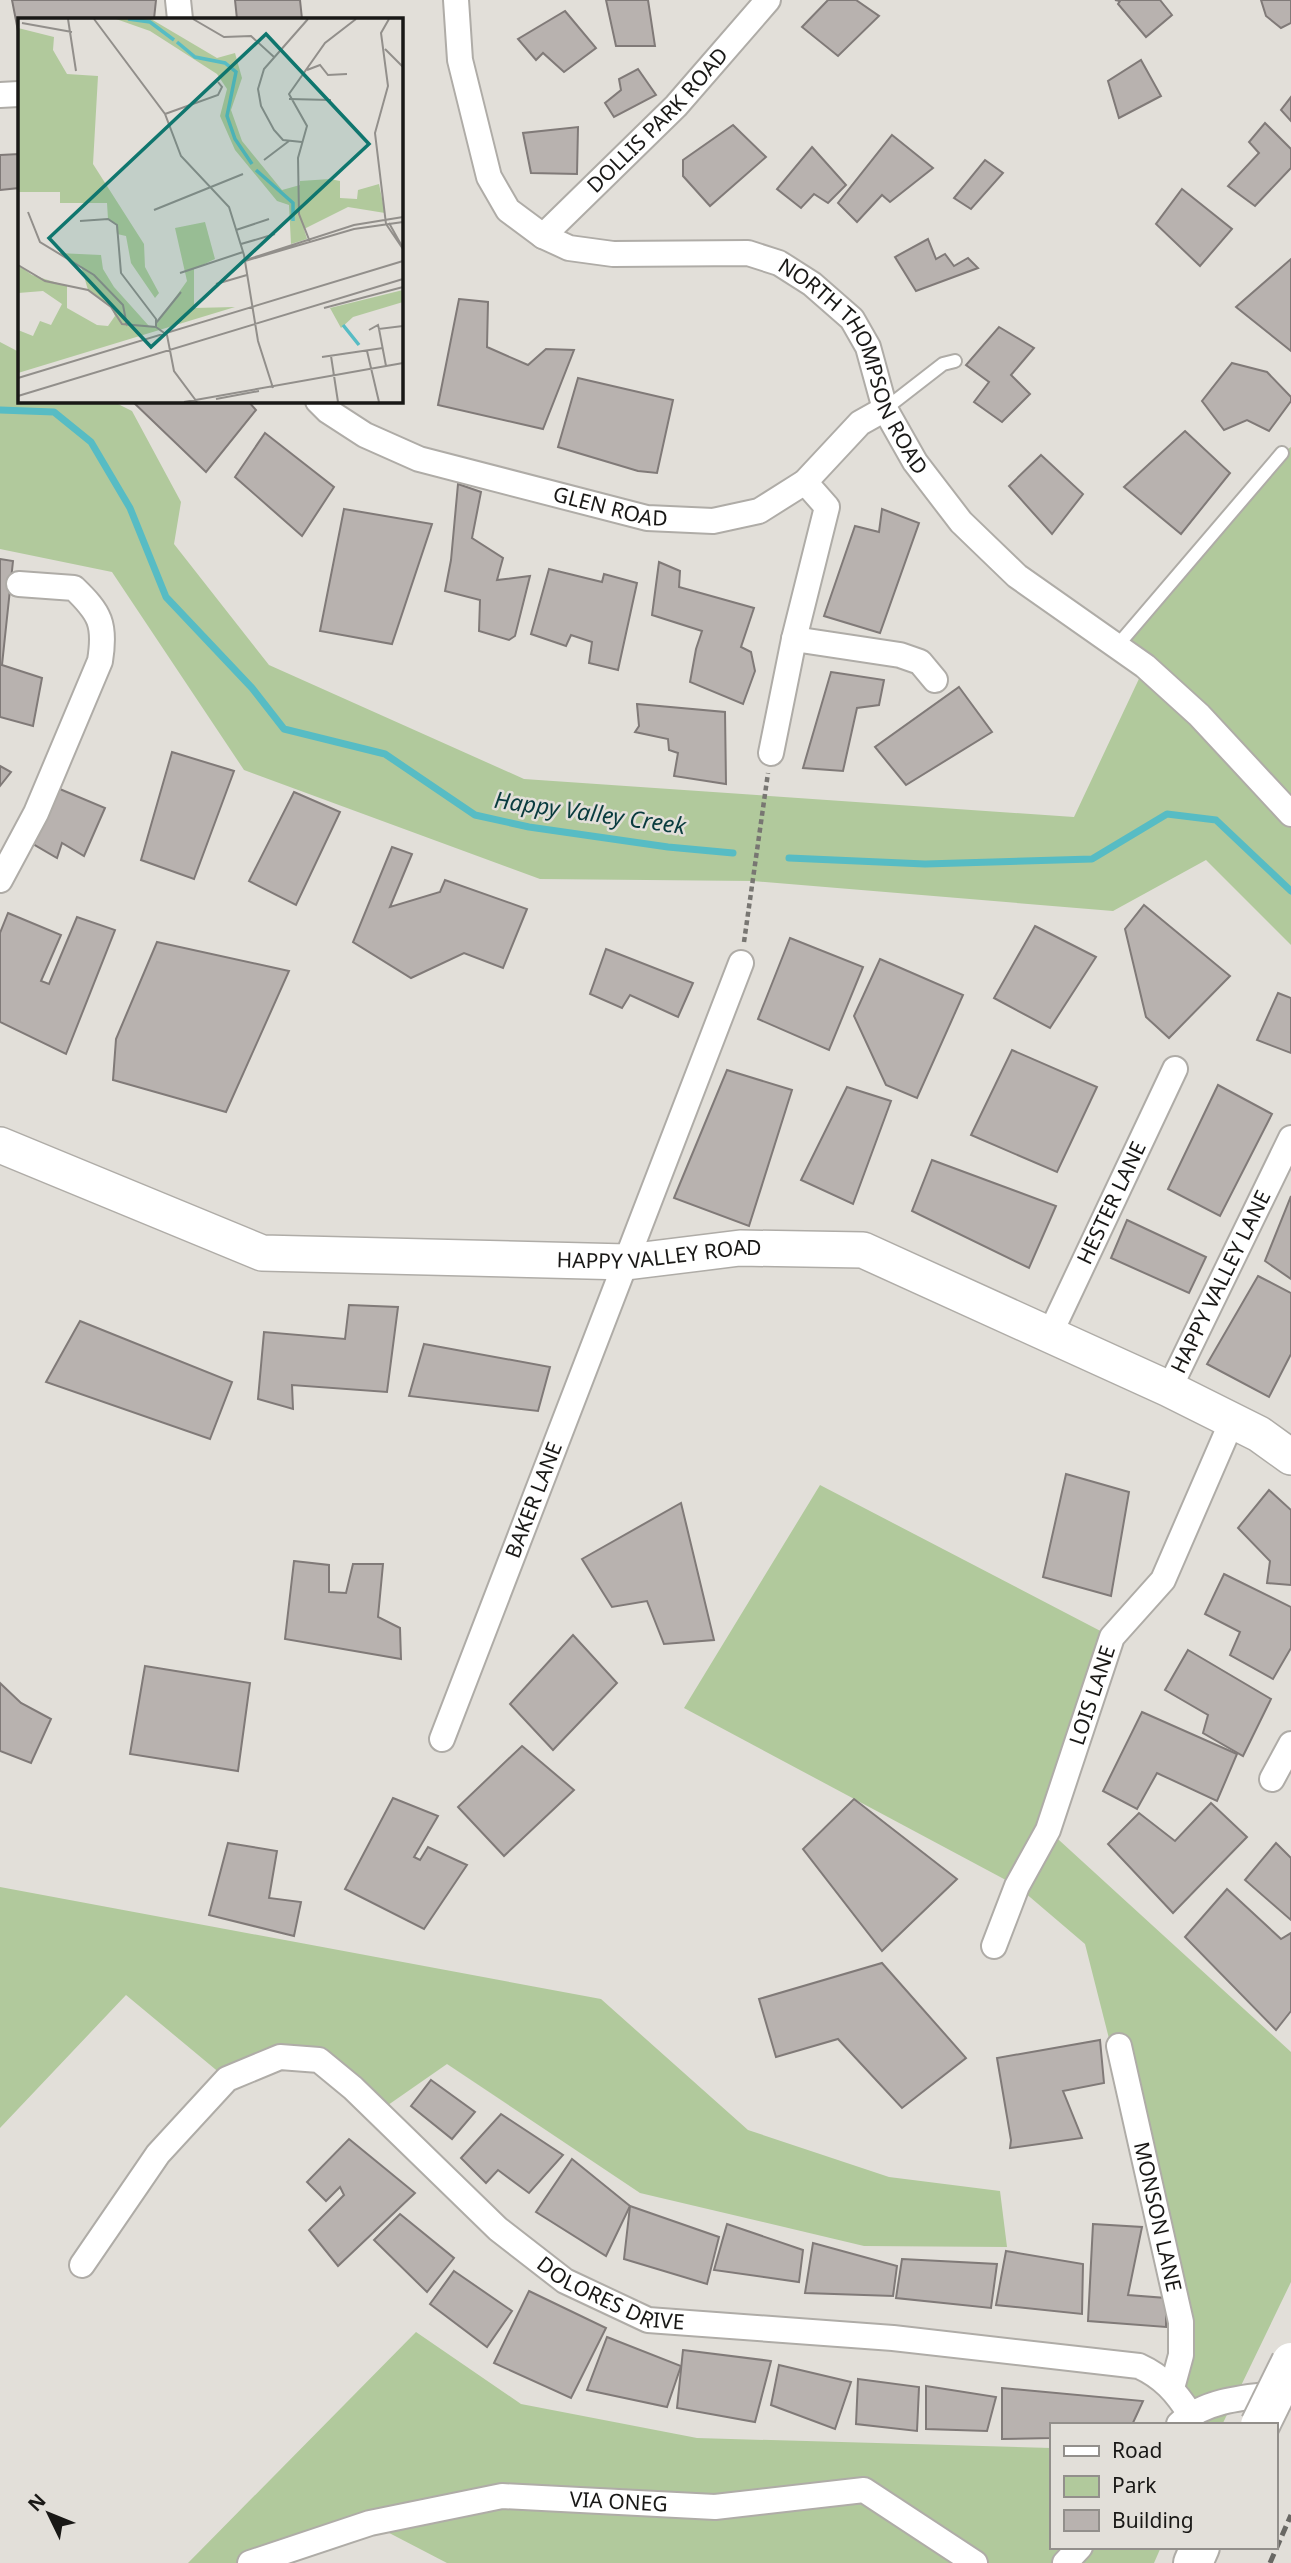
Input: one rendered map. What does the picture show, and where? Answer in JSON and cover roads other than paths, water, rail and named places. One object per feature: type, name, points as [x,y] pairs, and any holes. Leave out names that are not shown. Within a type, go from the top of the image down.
[{"type":"highway","points":[[1261,2423],[1291,2362]]},
{"type":"street","points":[[178,0],[180,18]]},
{"type":"street","name":"NORTH THOMPSON ROAD","points":[[456,0],[460,60],[489,177],[508,210],[543,236],[569,248],[613,254],[748,253],[779,263],[812,284],[852,319],[868,347],[885,409],[915,462],[961,522],[1017,576],[1145,666],[1199,715],[1291,814]]},
{"type":"street","name":"DOLLIS PARK ROAD","points":[[543,236],[676,106],[768,0]]},
{"type":"street","points":[[0,94],[18,94]]},
{"type":"street","name":"GLEN ROAD","points":[[319,402],[365,435],[419,459],[647,518],[713,521],[760,511],[805,482],[860,423],[885,409]]},
{"type":"street","points":[[771,753],[794,639],[827,507],[805,482]]},
{"type":"street","points":[[0,880],[36,813],[100,661],[103,640],[96,609],[74,588],[19,584]]},
{"type":"street","points":[[794,639],[900,655],[920,663],[936,680]]},
{"type":"street","name":"BAKER LANE","points":[[442,1738],[741,963]]},
{"type":"street","name":"HESTER LANE","points":[[1049,1336],[1175,1069]]},
{"type":"street","name":"HAPPY VALLEY LANE","points":[[1169,1389],[1291,1138]]},
{"type":"street","name":"HAPPY VALLEY ROAD","points":[[0,1145],[262,1253],[627,1262],[740,1248],[863,1250],[1169,1389],[1259,1434],[1291,1457]]},
{"type":"street","name":"LOIS LANE","points":[[994,1946],[1017,1886],[1048,1830],[1112,1637],[1163,1580],[1232,1421]]},
{"type":"street","points":[[1272,1779],[1291,1744]]},
{"type":"street","name":"MONSON LANE","points":[[1119,2046],[1181,2322],[1181,2355],[1172,2388]]},
{"type":"street","name":"DOLORES DRIVE","points":[[82,2265],[158,2154],[227,2078],[280,2057],[318,2060],[353,2088],[498,2229],[565,2281],[648,2320],[893,2337],[1139,2367],[1155,2373],[1172,2388],[1185,2419],[1232,2399],[1291,2392]]},
{"type":"street","name":"VIA ONEG","points":[[250,2563],[370,2523],[502,2496],[715,2507],[864,2490],[975,2563]]},
{"type":"street","points":[[1065,2563],[1078,2549]]},
{"type":"lane","points":[[885,409],[943,364],[955,361]]},
{"type":"lane","points":[[1117,646],[1282,453]]},
{"type":"waterway","name":"Happy Valley Creek","points":[[0,410],[54,412],[91,442],[130,508],[166,597],[252,688],[284,729],[385,754],[475,815],[529,827],[668,847],[733,853]]},
{"type":"waterway","name":"Happy Valley Creek","points":[[789,858],[925,864],[1092,859],[1167,814],[1216,820],[1291,891]]},
{"type":"railway","points":[[1277,2547],[1291,2515]]},
{"type":"railway","points":[[1270,2563],[1276,2549]]}]
